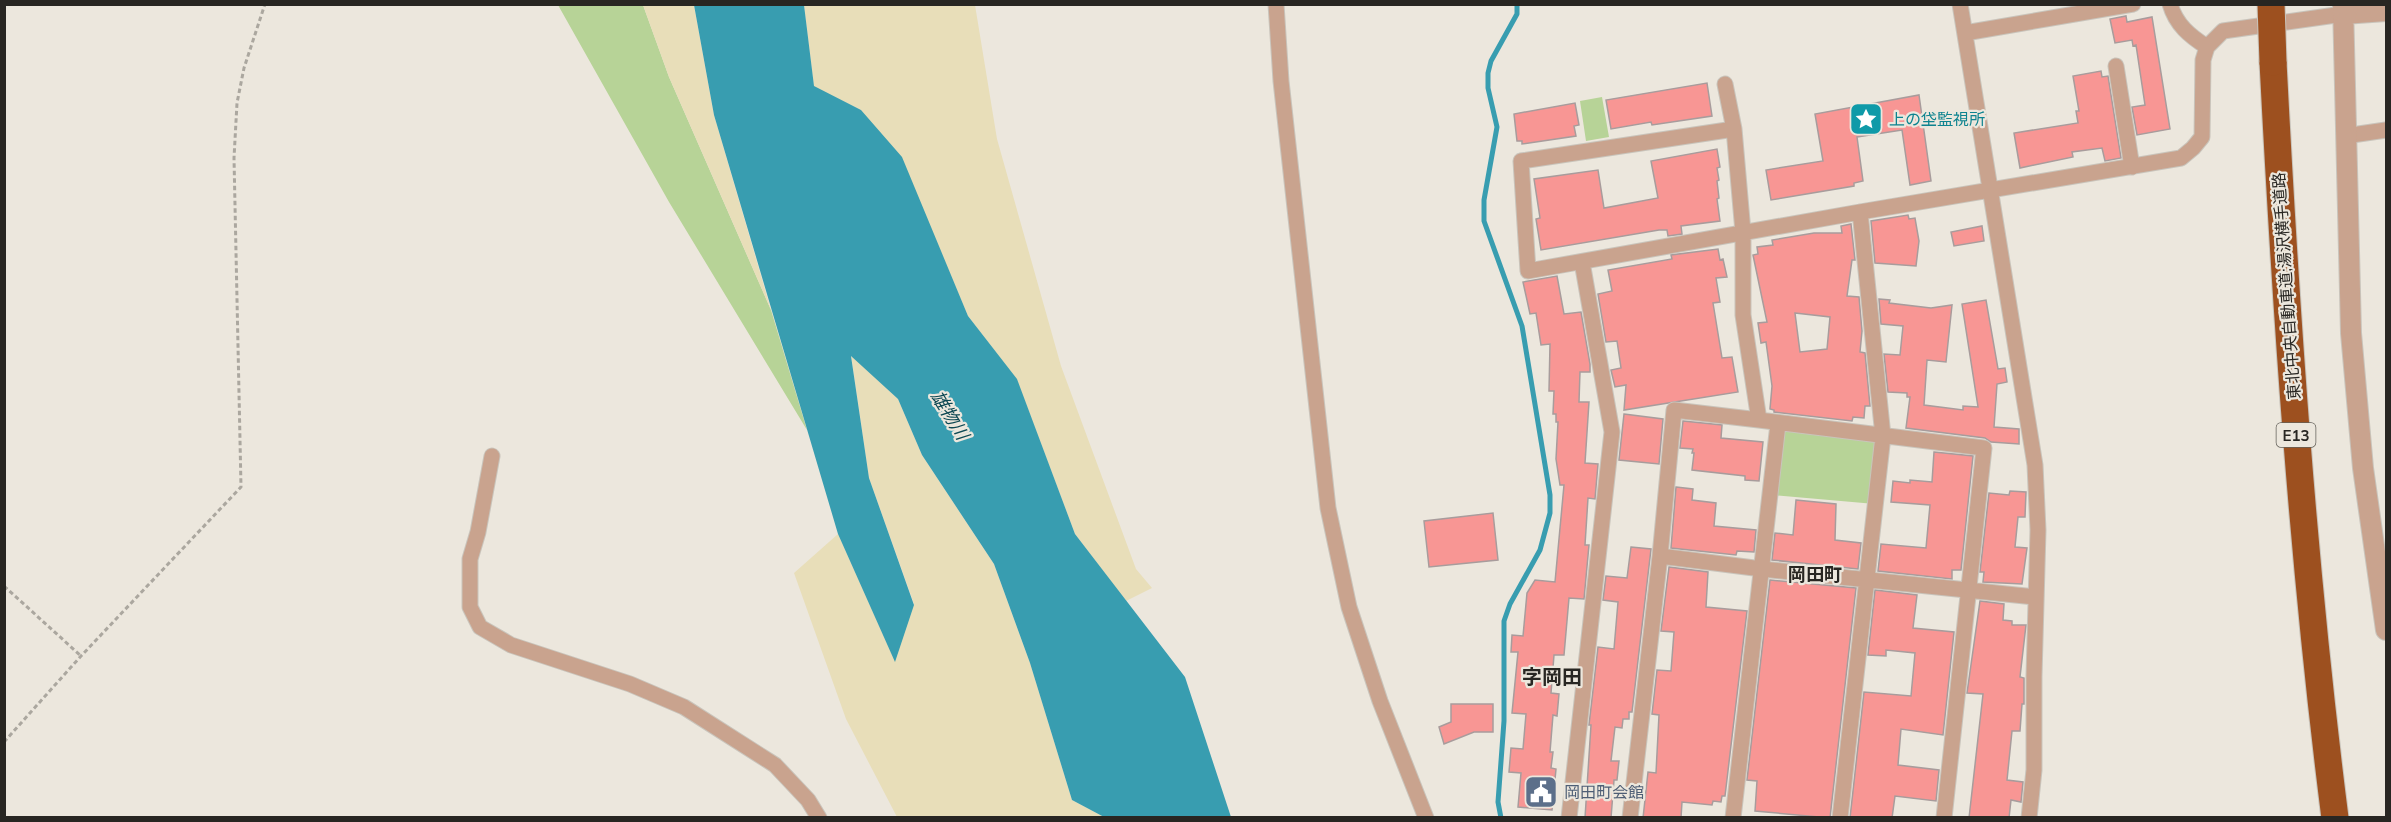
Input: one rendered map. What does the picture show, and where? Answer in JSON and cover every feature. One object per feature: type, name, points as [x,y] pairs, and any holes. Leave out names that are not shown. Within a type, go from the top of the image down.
[{"type":"highway","name":"東北中央自動車道;湯沢横手道路","points":[[2271,4],[2285,299],[2305,536],[2334,812]]},
{"type":"street","points":[[1276,4],[1281,81],[1328,508],[1349,607],[1380,701],[1426,818]]},
{"type":"street","points":[[1960,4],[2035,465],[2037,530],[2034,770],[2029,818]]},
{"type":"street","points":[[1965,33],[2133,4]]},
{"type":"street","points":[[2170,4],[2176,21],[2207,47]]},
{"type":"street","points":[[2343,9],[2351,333],[2363,468],[2386,630]]},
{"type":"street","points":[[1734,129],[1521,161],[1528,271],[2181,158],[2202,137],[2203,60],[2207,47],[2223,31],[2343,9],[2386,11]]},
{"type":"street","points":[[2116,66],[2132,166]]},
{"type":"street","points":[[1725,84],[1734,129],[1743,232],[1743,315],[1759,420]]},
{"type":"street","points":[[2345,136],[2386,130]]},
{"type":"street","points":[[1840,818],[1883,436],[1860,212]]},
{"type":"street","points":[[1569,818],[1612,432],[1582,262]]},
{"type":"street","points":[[1630,818],[1674,411],[1984,448],[1944,818]]},
{"type":"street","points":[[1733,818],[1778,423]]},
{"type":"street","points":[[492,456],[478,532],[470,559],[470,607],[480,627],[511,645],[630,684],[684,706],[775,765],[808,800],[819,818]]},
{"type":"street","points":[[1660,556],[1762,569],[2035,597]]},
{"type":"path","points":[[4,742],[81,656],[241,487],[234,158],[237,103],[244,68],[265,4]]},
{"type":"path","points":[[4,585],[81,656]]},
{"type":"green space","points":[[558,5],[643,5],[669,77],[771,310],[807,430],[669,202]]},
{"type":"green space","points":[[1602,97],[1609,137],[1586,141],[1580,101]]},
{"type":"green space","points":[[1778,424],[1883,436],[1875,504],[1771,495]]},
{"type":"sand","points":[[643,5],[694,5],[714,115],[771,310],[669,77]]},
{"type":"sand","points":[[804,5],[975,5],[997,139],[1061,366],[1136,569],[1152,588],[1126,601],[1075,534],[1017,380],[968,316],[937,243],[861,110],[814,87]]},
{"type":"sand","points":[[851,355],[898,399],[922,455],[994,564],[1030,663],[1072,800],[1104,817],[897,817],[846,719],[794,573],[838,534],[893,657],[914,604],[869,478]]},
{"type":"water","name":"雄物川","points":[[694,5],[804,5],[814,86],[861,110],[902,157],[968,316],[1017,379],[1075,534],[1185,677],[1231,817],[1104,817],[1072,800],[1030,663],[994,564],[922,455],[898,399],[851,356],[869,478],[914,605],[895,662],[838,534],[714,115]]},
{"type":"building","points":[[2126,16],[2127,22],[2152,17],[2170,129],[2137,135],[2132,107],[2145,105],[2136,45],[2133,46],[2132,40],[2115,43],[2110,19]]},
{"type":"building","points":[[2101,71],[2102,77],[2108,76],[2121,158],[2105,161],[2102,148],[2072,152],[2073,157],[2020,168],[2014,133],[2078,123],[2076,111],[2079,111],[2073,76]]},
{"type":"building","points":[[1707,83],[1712,116],[1652,125],[1651,122],[1611,129],[1606,100]]},
{"type":"building","points":[[1919,95],[1931,181],[1910,185],[1902,130],[1857,137],[1863,181],[1854,183],[1854,186],[1771,200],[1766,170],[1823,161],[1815,114]]},
{"type":"building","points":[[1575,103],[1579,125],[1574,126],[1576,136],[1522,144],[1522,141],[1517,141],[1514,114]]},
{"type":"building","points":[[1717,149],[1720,167],[1717,168],[1719,198],[1717,199],[1720,221],[1681,226],[1682,234],[1668,236],[1667,230],[1659,230],[1541,250],[1536,219],[1540,218],[1534,179],[1598,170],[1604,208],[1658,198],[1651,161]]},
{"type":"building","points":[[1908,215],[1909,219],[1915,218],[1919,241],[1916,266],[1875,263],[1871,221]]},
{"type":"building","points":[[1851,224],[1855,260],[1852,260],[1847,296],[1859,297],[1862,331],[1860,352],[1865,353],[1870,406],[1865,406],[1864,418],[1853,417],[1852,421],[1774,412],[1770,409],[1772,386],[1766,342],[1761,343],[1758,323],[1767,322],[1753,255],[1758,254],[1757,247],[1773,245],[1772,240],[1814,233],[1842,233],[1841,226]],"holes":[[[1795,313],[1830,317],[1827,349],[1800,352]]]},
{"type":"building","points":[[1982,226],[1984,241],[1954,246],[1951,232]]},
{"type":"building","points":[[1718,249],[1727,277],[1716,278],[1720,302],[1713,303],[1722,358],[1732,357],[1738,392],[1624,410],[1626,385],[1615,387],[1611,370],[1621,368],[1617,341],[1606,342],[1598,294],[1612,291],[1608,270],[1672,259],[1671,255]]},
{"type":"building","points":[[1557,276],[1564,314],[1581,312],[1590,364],[1590,372],[1580,372],[1579,402],[1589,402],[1585,463],[1598,464],[1595,499],[1588,498],[1585,545],[1589,545],[1584,599],[1569,598],[1564,655],[1554,655],[1551,693],[1559,694],[1557,716],[1553,715],[1550,752],[1553,752],[1551,768],[1556,769],[1552,810],[1518,807],[1521,773],[1509,772],[1511,748],[1523,749],[1526,714],[1512,713],[1518,652],[1511,652],[1512,635],[1523,636],[1527,593],[1535,580],[1555,582],[1564,485],[1560,485],[1556,459],[1558,422],[1556,422],[1556,414],[1553,414],[1554,391],[1549,391],[1550,344],[1541,345],[1536,313],[1530,314],[1523,282]]},
{"type":"building","points":[[1879,299],[1890,300],[1889,303],[1931,308],[1952,305],[1946,362],[1927,360],[1924,405],[1963,410],[1963,406],[1978,407],[1962,304],[1986,300],[1998,369],[2005,368],[2007,382],[1997,384],[1994,427],[2019,429],[2019,444],[1991,442],[1985,438],[1906,428],[1910,397],[1907,397],[1907,393],[1888,392],[1884,354],[1900,355],[1903,326],[1881,324]]},
{"type":"building","points":[[1624,414],[1663,419],[1659,464],[1619,460]]},
{"type":"building","points":[[1683,421],[1722,425],[1721,438],[1763,442],[1759,481],[1745,480],[1745,476],[1692,470],[1693,449],[1680,448]]},
{"type":"building","points":[[1934,452],[1973,456],[1961,570],[1952,570],[1952,579],[1878,571],[1881,544],[1926,548],[1930,505],[1891,502],[1893,481],[1932,482]]},
{"type":"building","points":[[1676,487],[1693,489],[1692,500],[1716,503],[1714,526],[1756,530],[1754,552],[1737,551],[1736,555],[1671,548]]},
{"type":"building","points":[[2010,491],[2026,492],[2025,517],[2018,517],[2015,547],[2027,548],[2022,584],[1983,582],[1984,572],[1980,572],[1989,493],[2009,495]]},
{"type":"building","points":[[1796,500],[1836,504],[1835,540],[1861,543],[1858,569],[1772,560],[1775,533],[1793,535]]},
{"type":"building","points":[[1493,513],[1498,560],[1429,567],[1424,521]]},
{"type":"building","points":[[1631,547],[1651,549],[1632,712],[1629,712],[1629,719],[1623,719],[1622,728],[1615,727],[1611,761],[1619,761],[1617,780],[1614,780],[1611,818],[1585,818],[1591,725],[1589,725],[1598,647],[1614,649],[1618,602],[1603,600],[1606,576],[1627,578]]},
{"type":"building","points":[[1669,567],[1708,572],[1706,607],[1747,611],[1725,796],[1722,796],[1721,802],[1713,801],[1712,805],[1682,802],[1681,818],[1643,818],[1648,772],[1656,773],[1659,715],[1652,714],[1657,670],[1671,671],[1674,632],[1661,631]]},
{"type":"building","points":[[1770,580],[1856,588],[1830,818],[1755,811],[1757,781],[1747,780]]},
{"type":"building","points":[[1875,590],[1917,595],[1913,628],[1954,632],[1943,735],[1901,729],[1898,765],[1939,770],[1936,801],[1895,796],[1892,818],[1850,818],[1864,692],[1911,696],[1915,653],[1886,650],[1886,656],[1868,655]]},
{"type":"building","points":[[1980,601],[2004,604],[2003,620],[2012,621],[2012,625],[2026,625],[2020,677],[2024,678],[2024,704],[2022,704],[2020,731],[2012,731],[2007,780],[2023,782],[2021,802],[2011,800],[2009,818],[1969,818],[1983,694],[1967,693]]},
{"type":"building","points":[[1451,704],[1493,704],[1493,732],[1474,732],[1444,744],[1439,727],[1451,722]]},
{"type":"waterway","points":[[1501,818],[1498,802],[1504,721],[1504,621],[1510,604],[1540,550],[1550,513],[1550,495],[1522,326],[1484,221],[1484,200],[1497,127],[1488,88],[1488,73],[1491,61],[1517,14],[1517,4]]},
{"type":"place","name":"上の垈監視所","points":[[1866,119]]},
{"type":"place","name":"岡田町会館","points":[[1541,792]]},
{"type":"district","name":"岡田町","points":[[1815,574]]},
{"type":"district","name":"字岡田","points":[[1552,676]]}]
